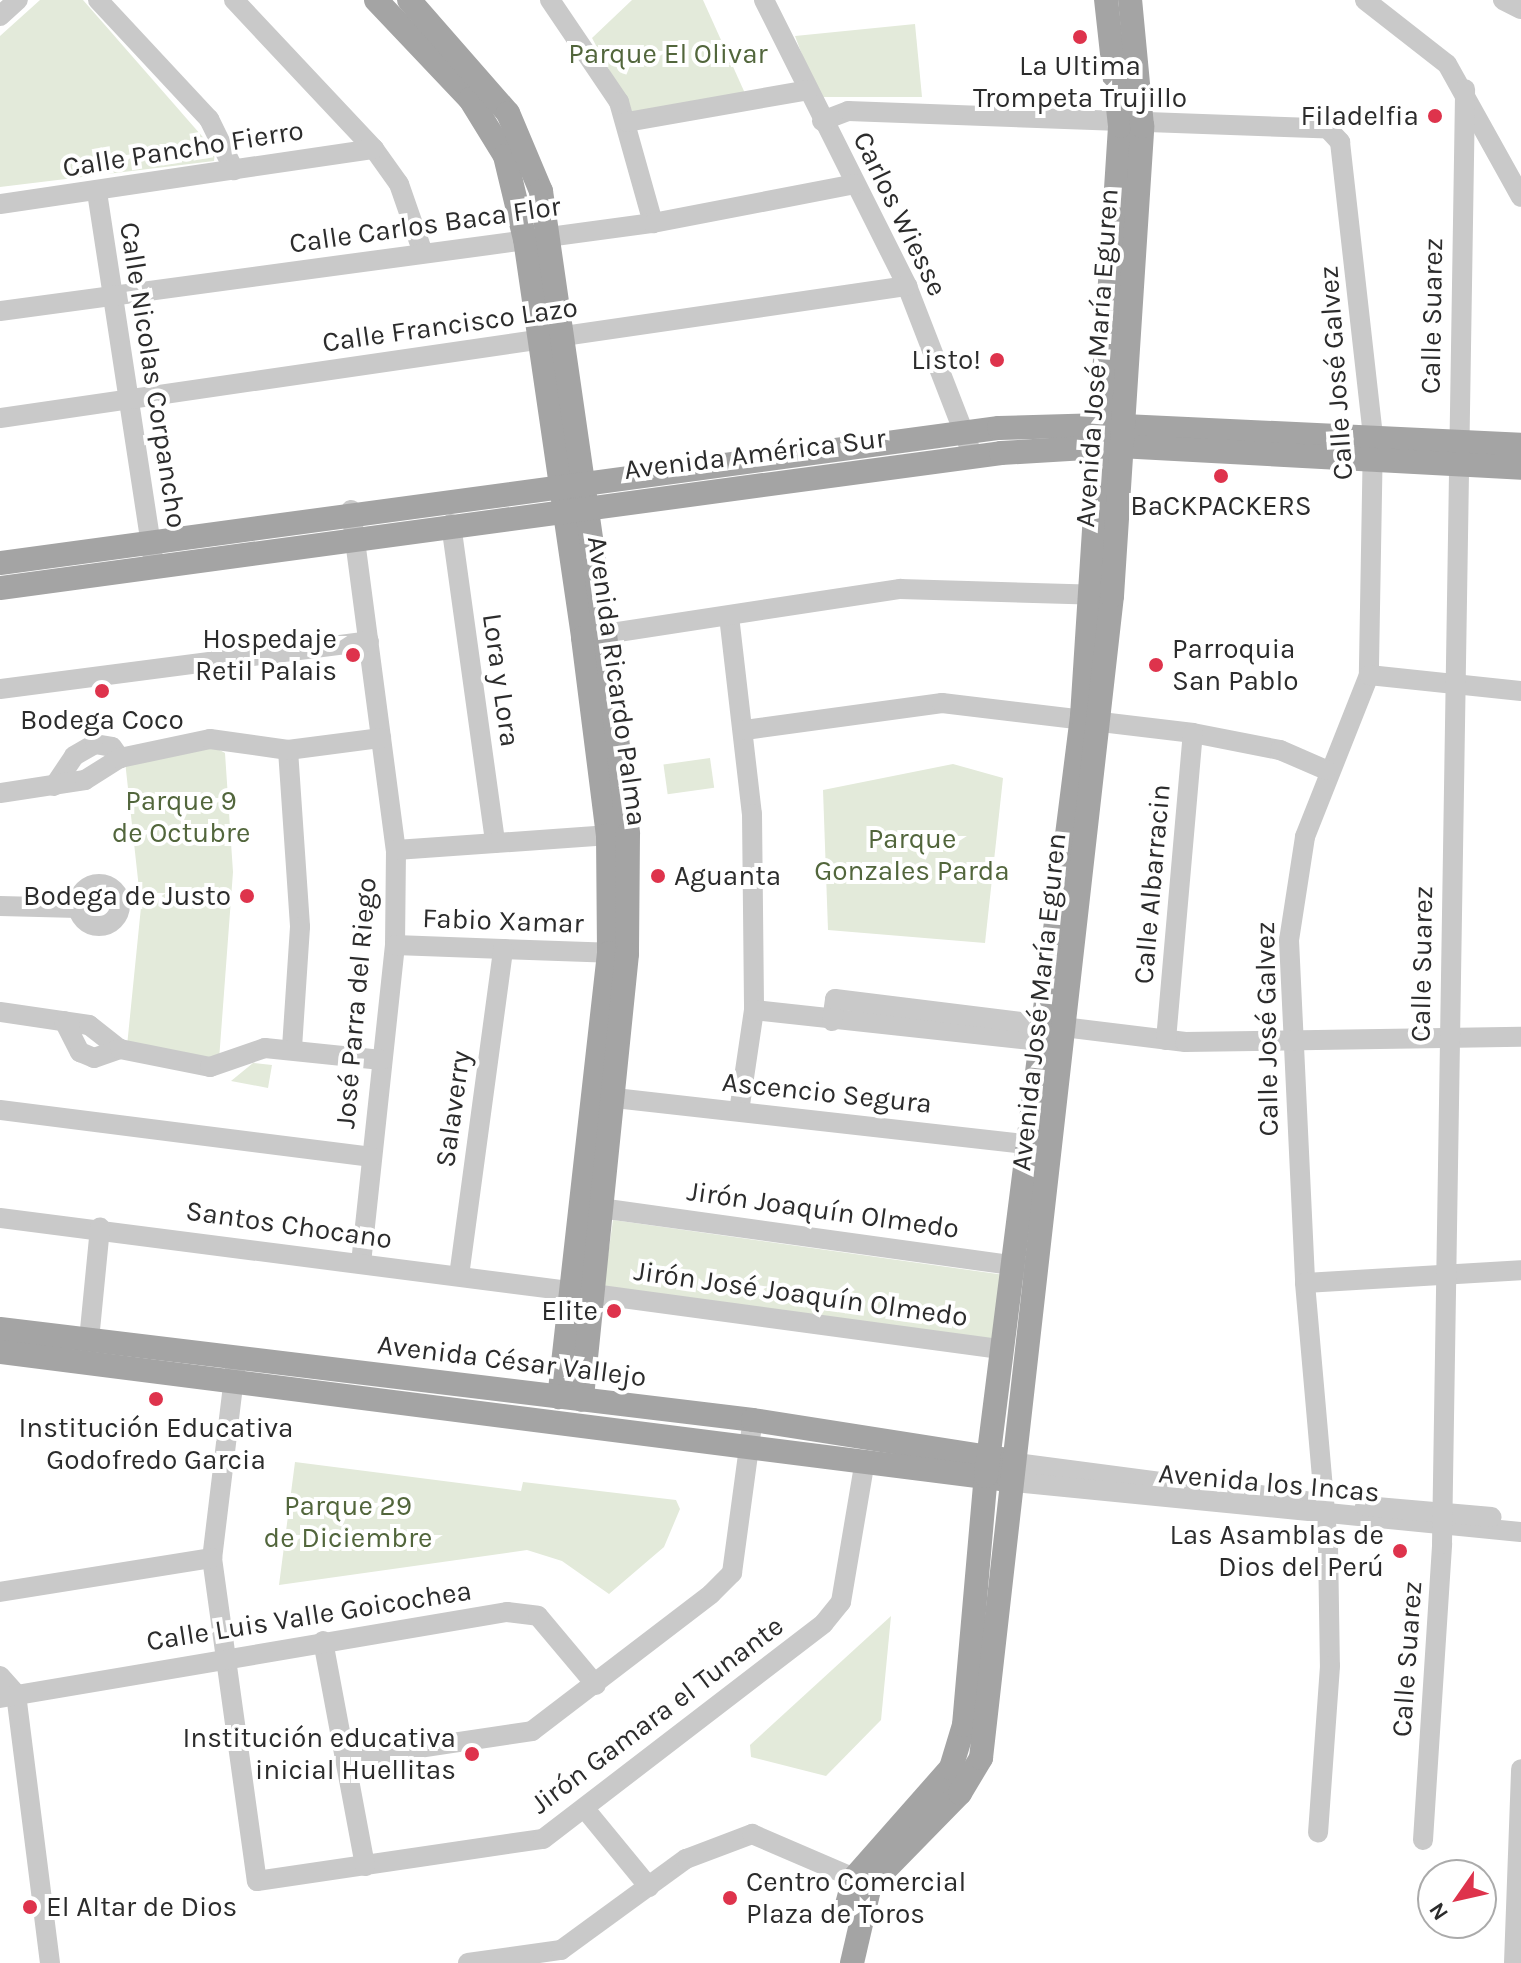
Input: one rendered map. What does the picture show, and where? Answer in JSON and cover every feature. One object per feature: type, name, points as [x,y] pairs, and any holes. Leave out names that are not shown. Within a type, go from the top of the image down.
[{"type":"main road","name":"Avenida Ricardo Palma","points":[[376,0],[491,127],[537,238]]},
{"type":"main road","name":"Avenida Ricardo Palma","points":[[409,0],[508,113],[541,191],[537,238],[594,636],[618,835],[627,954],[603,1097],[569,1410]]},
{"type":"main road","name":"Avenida José María Eguren","points":[[1106,0],[1131,126]]},
{"type":"main road","name":"Avenida José María Eguren","points":[[852,1963],[870,1885],[960,1793],[981,1758],[1039,1269],[1042,1145],[1051,1031],[1092,718],[1131,126],[1130,0]]},
{"type":"main road","name":"Avenida América Sur","points":[[0,563],[351,510],[967,431],[1216,440],[1373,436],[1521,468]]},
{"type":"main road","name":"Avenida América Sur","points":[[0,588],[575,506],[970,458],[1111,436]]},
{"type":"main road","name":"Avenida América Sur","points":[[1216,440],[1374,461],[1521,445]]},
{"type":"main road","name":"Avenida Ricardo Palma","points":[[582,1293],[600,1208],[609,953],[618,835]]},
{"type":"main road","name":"Avenida José María Eguren","points":[[854,1878],[925,1801],[959,1748],[1002,1349],[1014,1265],[1042,1145]]},
{"type":"main road","name":"Avenida César Vallejo","points":[[0,1329],[89,1340],[234,1370]]},
{"type":"main road","name":"Avenida César Vallejo","points":[[0,1352],[234,1370],[569,1410],[753,1420],[1014,1473]]},
{"type":"main road","name":"Avenida César Vallejo","points":[[569,1410],[749,1445],[865,1460],[988,1466]]},
{"type":"main road","points":[[836,1963],[854,1878]]},
{"type":"street","points":[[0,16],[18,0]]},
{"type":"street","points":[[98,0],[209,119],[234,170]]},
{"type":"street","points":[[234,0],[374,149],[399,184],[423,253]]},
{"type":"street","points":[[550,0],[590,50],[627,122],[653,223]]},
{"type":"street","name":"Carlos Wiesse","points":[[764,0],[907,286],[967,431],[970,458]]},
{"type":"street","points":[[1365,0],[1447,64],[1465,89],[1521,197]]},
{"type":"street","points":[[1503,0],[1521,9]]},
{"type":"street","name":"Calle Suarez","points":[[1423,1840],[1442,1519],[1465,89]]},
{"type":"street","points":[[627,122],[808,90]]},
{"type":"street","points":[[822,121],[848,111],[1131,126]]},
{"type":"street","name":"Calle José Galvez","points":[[1131,126],[1328,129],[1340,142],[1373,436],[1369,675],[1326,770],[1293,893],[1292,1039],[1305,1283],[1325,1510],[1330,1666],[1318,1833]]},
{"type":"street","name":"Calle Pancho Fierro","points":[[0,204],[374,149]]},
{"type":"street","name":"Calle Carlos Baca Flor","points":[[0,311],[653,223],[855,184]]},
{"type":"street","name":"Calle Nicolas Corpancho","points":[[97,192],[110,298],[155,566]]},
{"type":"street","name":"Calle Francisco Lazo","points":[[0,418],[907,286]]},
{"type":"street","name":"José Parra del Riego","points":[[351,510],[396,850],[395,945],[361,1263]]},
{"type":"street","name":"Lora y Lora","points":[[451,524],[495,843]]},
{"type":"street","points":[[594,636],[900,589],[1101,595]]},
{"type":"street","points":[[729,616],[745,730],[754,1010],[739,1111]]},
{"type":"street","points":[[0,689],[369,641]]},
{"type":"street","points":[[1369,675],[1521,691]]},
{"type":"street","points":[[745,730],[942,703],[1092,718],[1193,733],[1280,750],[1326,770]]},
{"type":"street","name":"Calle Albarracin","points":[[1166,1040],[1193,733]]},
{"type":"street","points":[[0,793],[85,780],[120,758],[210,739],[288,750],[381,738]]},
{"type":"street","points":[[288,750],[300,927],[292,1049]]},
{"type":"street","points":[[396,850],[618,835]]},
{"type":"street","points":[[0,906],[78,908]]},
{"type":"street","name":"Fabio Xamar","points":[[395,945],[609,953]]},
{"type":"street","name":"Salaverry","points":[[459,1276],[503,949]]},
{"type":"street","points":[[754,1010],[832,1021],[835,999],[1051,1031],[1166,1040],[1521,1037]]},
{"type":"street","points":[[0,1012],[98,1028],[120,1049]]},
{"type":"street","points":[[64,1021],[87,1057],[120,1049],[210,1067],[248,1049],[292,1049],[381,1060]]},
{"type":"street","name":"Ascencio Segura","points":[[603,1097],[1042,1145]]},
{"type":"street","points":[[0,1110],[372,1157]]},
{"type":"street","name":"Jirón Joaquín Olmedo","points":[[600,1208],[1039,1269]]},
{"type":"street","name":"Santos Chocano","points":[[0,1218],[100,1228],[582,1293]]},
{"type":"street","points":[[89,1340],[100,1228]]},
{"type":"street","points":[[1305,1283],[1521,1270]]},
{"type":"street","name":"Jirón José Joaquín Olmedo","points":[[582,1293],[1002,1349]]},
{"type":"street","points":[[221,1658],[212,1558],[234,1370]]},
{"type":"street","points":[[345,1759],[532,1731],[596,1685],[732,1573],[753,1420]]},
{"type":"street","name":"Jirón Gamara el Tunante","points":[[221,1658],[257,1881],[543,1839],[585,1809],[841,1602],[865,1460]]},
{"type":"street","name":"Avenida los Incas","points":[[1014,1473],[1325,1510],[1442,1519],[1521,1519]]},
{"type":"street","name":"Avenida los Incas","points":[[1442,1519],[1521,1532]]},
{"type":"street","points":[[0,1592],[212,1558]]},
{"type":"street","name":"Calle Luis Valle Goicochea","points":[[8,1696],[507,1612],[538,1616],[596,1685]]},
{"type":"street","points":[[323,1641],[365,1866]]},
{"type":"street","points":[[0,1676],[8,1696],[50,1963]]},
{"type":"street","points":[[1514,1963],[1521,1769]]},
{"type":"street","points":[[585,1809],[649,1887]]},
{"type":"street","points":[[468,1963],[504,1960],[583,1939],[708,1845],[752,1834],[854,1878]]},
{"type":"green space","points":[[40,0],[83,0],[215,151],[214,161],[0,187],[0,36]]},
{"type":"green space","name":"Parque El Olivar","points":[[632,0],[703,0],[748,100],[633,114],[592,38]]},
{"type":"green space","points":[[915,24],[922,97],[818,97],[795,36]]},
{"type":"green space","name":"Parque 9 de Octubre","points":[[214,747],[225,753],[233,872],[219,1060],[127,1046],[141,907],[125,761]]},
{"type":"green space","points":[[710,758],[714,788],[668,794],[663,765]]},
{"type":"green space","name":"Parque Gonzales Parda","points":[[953,764],[1003,778],[985,943],[828,930],[823,790]]},
{"type":"green space","points":[[253,1063],[272,1065],[268,1088],[231,1081]]},
{"type":"green space","points":[[613,1220],[1003,1275],[994,1341],[604,1286]]},
{"type":"green space","name":"Parque 29 de Diciembre","points":[[295,1462],[521,1491],[523,1482],[676,1500],[680,1509],[664,1547],[609,1594],[562,1561],[527,1550],[279,1585]]},
{"type":"green space","points":[[891,1616],[881,1720],[826,1776],[751,1757],[750,1745]]},
{"type":"place","name":"La Ultima Trompeta Trujillo","points":[[1080,37]]},
{"type":"place","name":"Filadelfia","points":[[1435,116]]},
{"type":"place","name":"Listo!","points":[[997,360]]},
{"type":"place","name":"BaCKPACKERS","points":[[1221,476]]},
{"type":"place","name":"Hospedaje Retil Palais","points":[[353,655]]},
{"type":"place","name":"Parroquia San Pablo","points":[[1156,665]]},
{"type":"place","name":"Bodega Coco","points":[[102,691]]},
{"type":"place","name":"Aguanta","points":[[658,876]]},
{"type":"place","name":"Bodega de Justo","points":[[247,896]]},
{"type":"place","name":"Elite","points":[[614,1311]]},
{"type":"place","name":"Institución Educativa Godofredo Garcia","points":[[156,1399]]},
{"type":"place","name":"Las Asamblas de Dios del Perú","points":[[1400,1551]]},
{"type":"place","name":"Institución educativa inicial Huellitas","points":[[472,1754]]},
{"type":"place","name":"Centro Comercial Plaza de Toros","points":[[730,1898]]},
{"type":"place","name":"El Altar de Dios","points":[[30,1907]]}]
